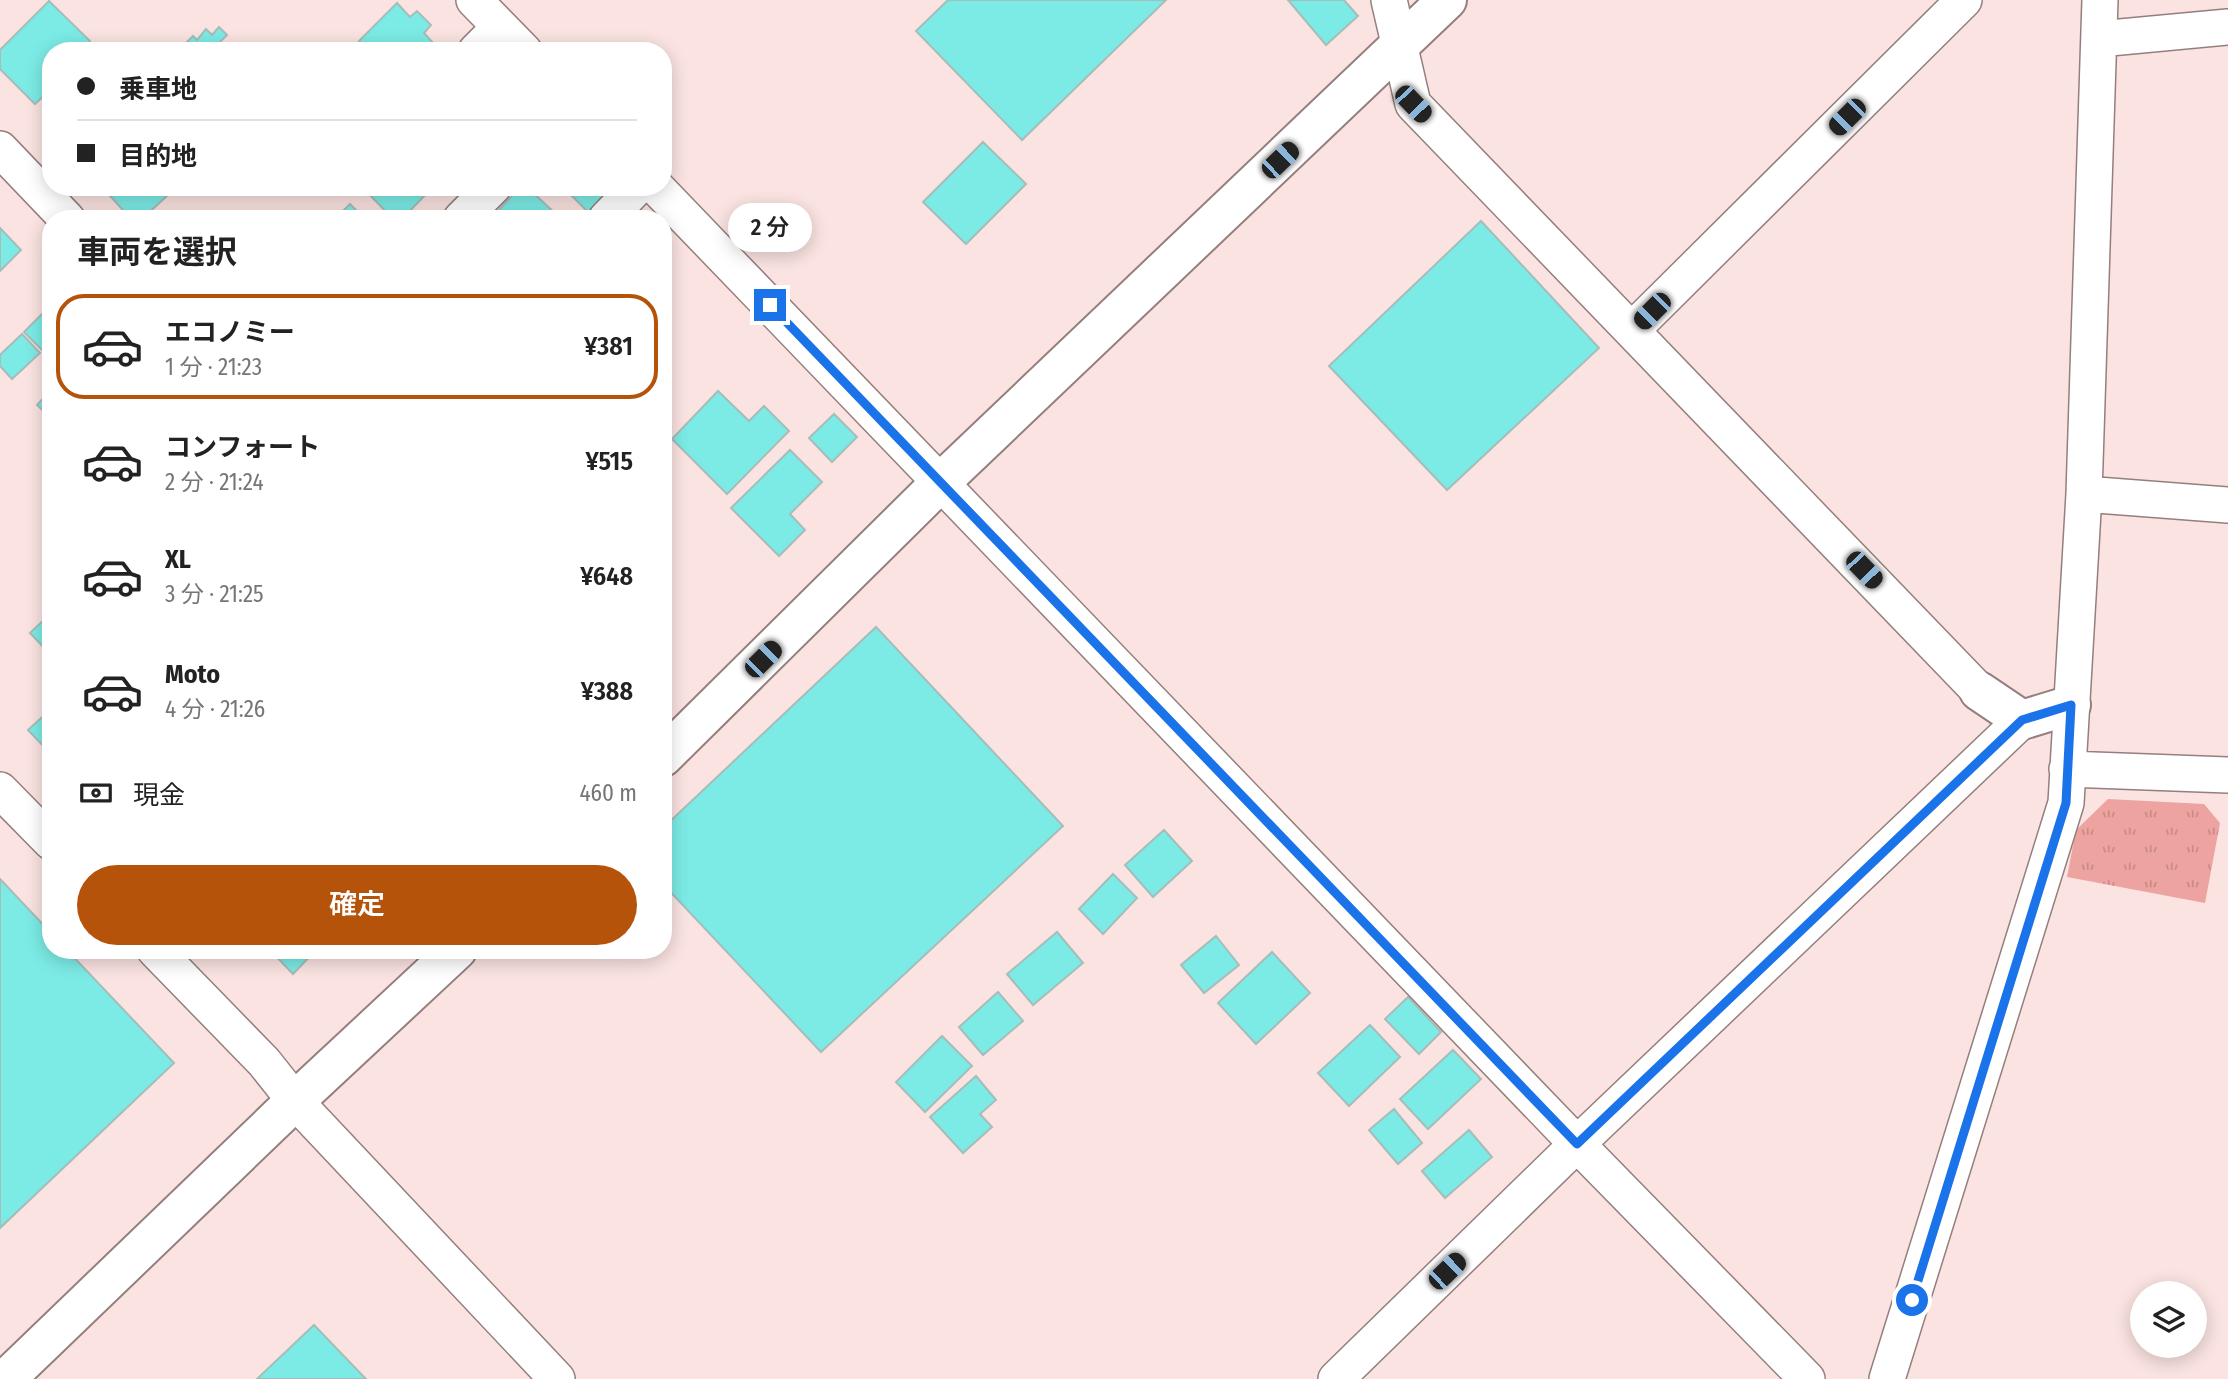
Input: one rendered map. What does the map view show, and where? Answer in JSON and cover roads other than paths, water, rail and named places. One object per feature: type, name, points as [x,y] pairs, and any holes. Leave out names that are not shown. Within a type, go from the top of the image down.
[{"type":"street","points":[[474,0],[499,42]]},
{"type":"street","points":[[1389,0],[1413,104],[1979,691],[2022,720]]},
{"type":"street","points":[[672,748],[941,482],[1447,0]]},
{"type":"street","points":[[1632,330],[1964,0]]},
{"type":"street","points":[[1887,1379],[2066,803],[2084,494],[2100,0]]},
{"type":"street","points":[[2099,39],[2228,27]]},
{"type":"street","points":[[0,149],[42,193]]},
{"type":"street","points":[[45,196],[58,210]]},
{"type":"street","points":[[470,210],[484,196]]},
{"type":"street","points":[[615,210],[628,196]]},
{"type":"street","points":[[665,196],[1577,1144],[1807,1379]]},
{"type":"street","points":[[2084,494],[2228,505]]},
{"type":"street","points":[[1336,1379],[1577,1144],[2022,720],[2071,705]]},
{"type":"street","points":[[2067,769],[2228,775]]},
{"type":"street","points":[[0,790],[42,833]]},
{"type":"street","points":[[164,959],[264,1062],[295,1101],[558,1379]]},
{"type":"street","points":[[6,1379],[295,1101],[447,959]]}]
